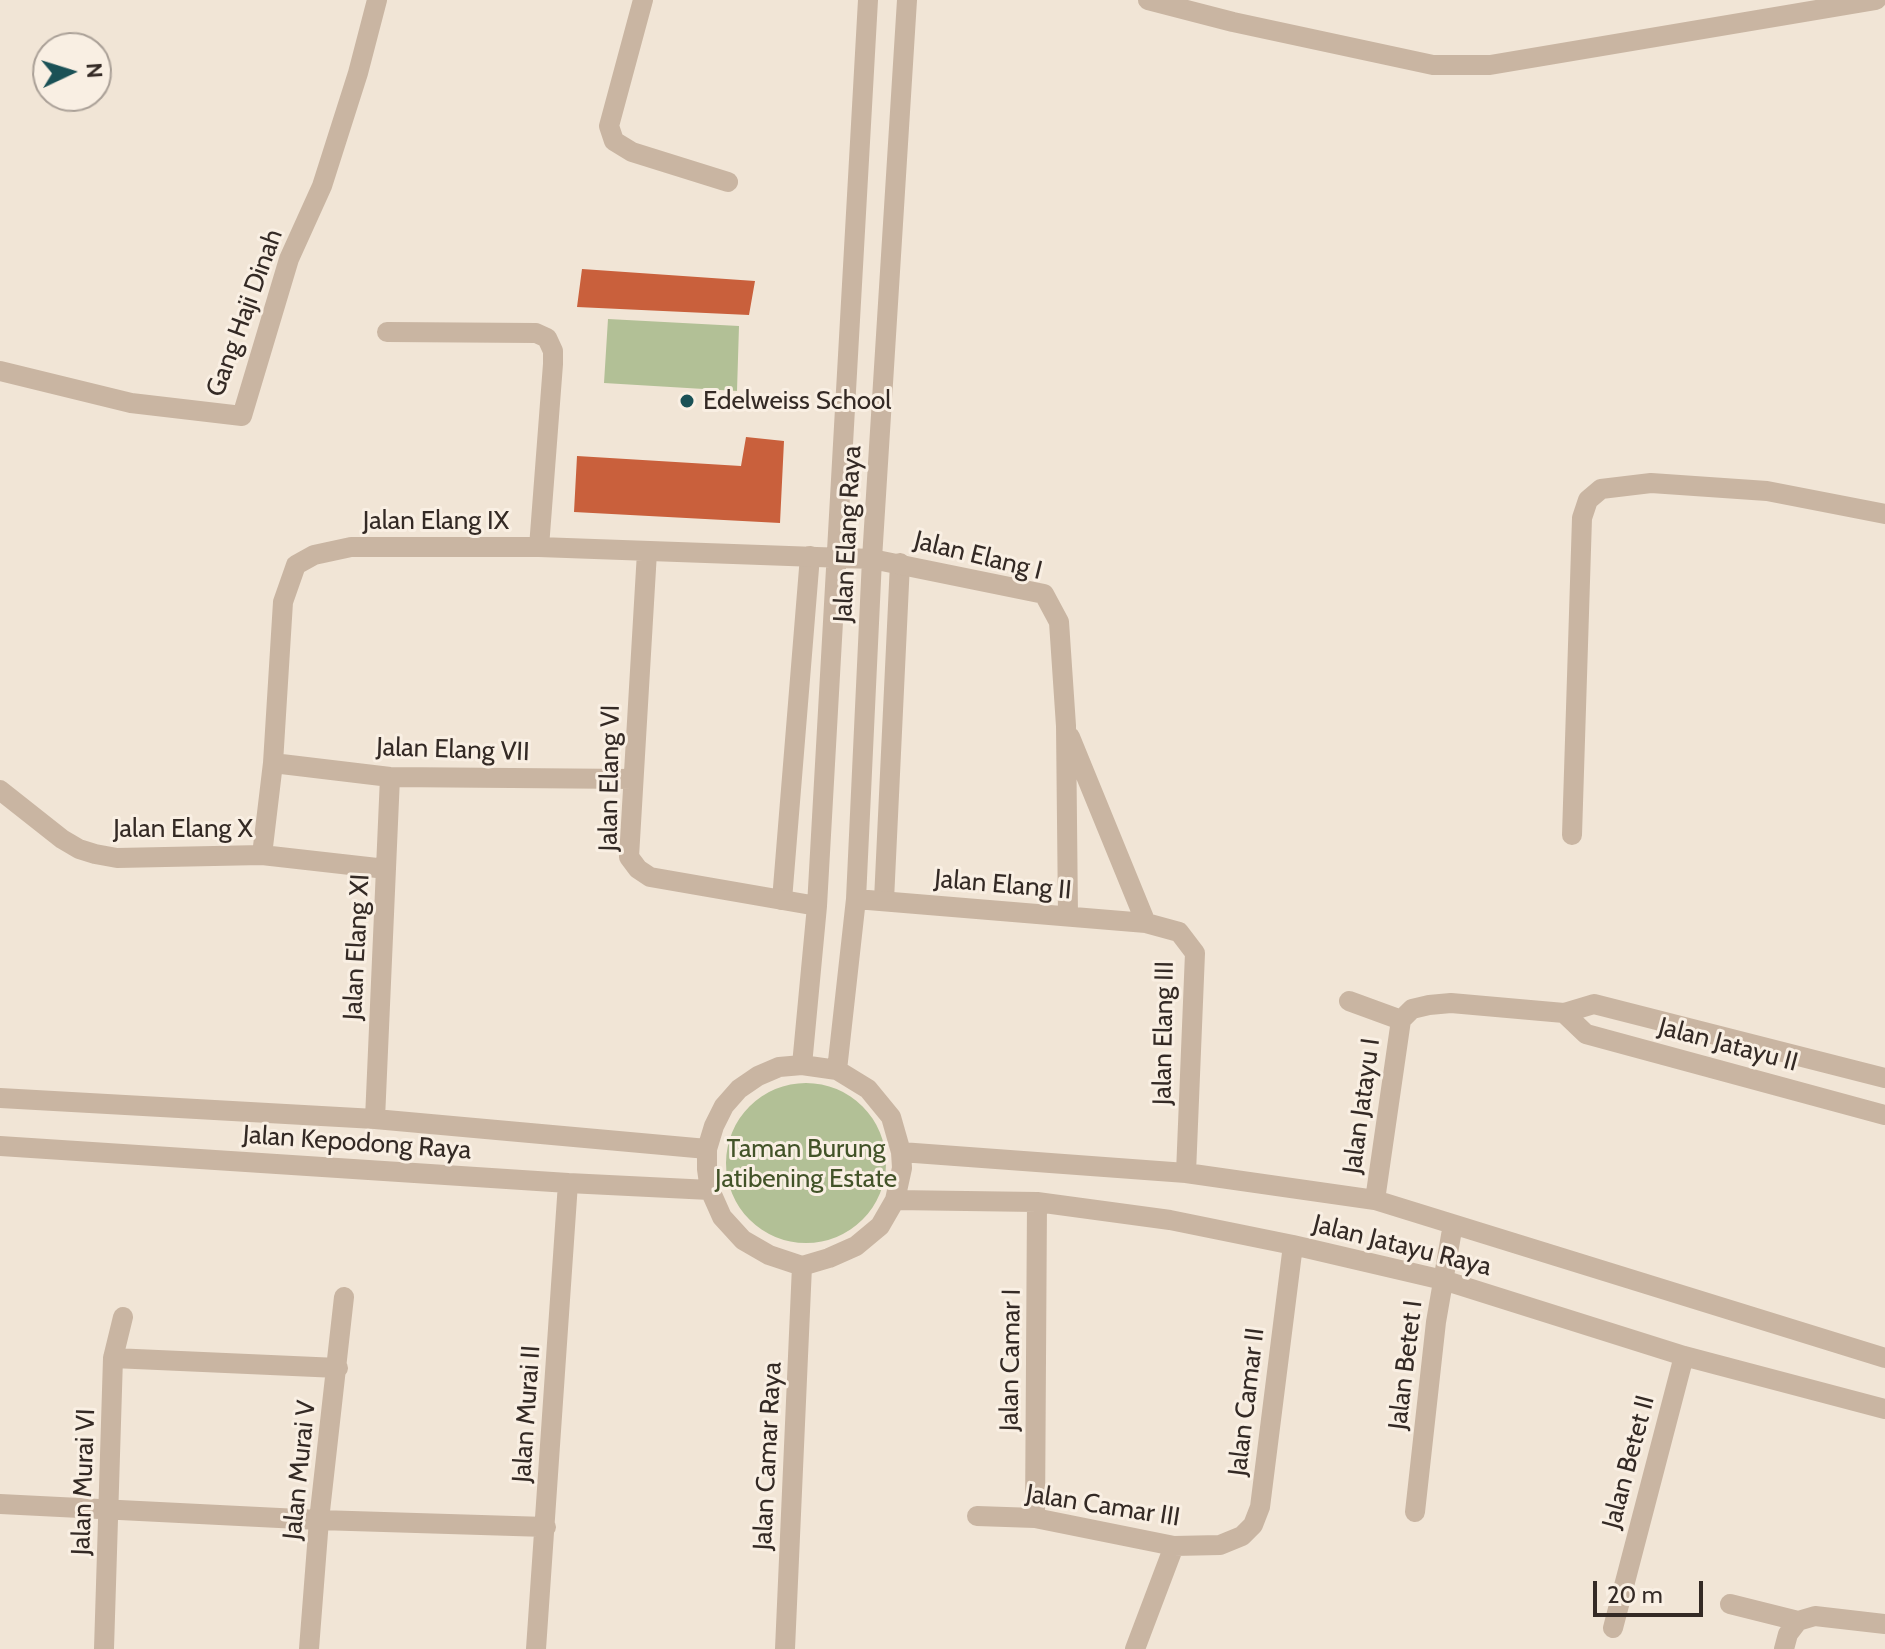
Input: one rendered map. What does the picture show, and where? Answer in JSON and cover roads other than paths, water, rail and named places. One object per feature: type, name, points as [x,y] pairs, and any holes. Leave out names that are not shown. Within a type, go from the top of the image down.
[{"type":"street","name":"Gang Haji Dinah","points":[[0,371],[131,403],[242,416],[289,259],[327,172],[377,0]]},
{"type":"street","points":[[643,0],[609,126],[614,141],[632,152],[728,182]]},
{"type":"street","name":"Jalan Elang Raya","points":[[802,1065],[817,906],[868,0]]},
{"type":"street","name":"Jalan Elang Raya","points":[[837,1070],[856,899],[872,559],[907,0]]},
{"type":"street","points":[[1148,0],[1233,22],[1433,65],[1490,65],[1876,0]]},
{"type":"street","points":[[387,332],[536,333],[547,338],[553,351],[553,364],[539,547]]},
{"type":"street","points":[[1572,835],[1582,518],[1588,500],[1601,489],[1651,483],[1767,491],[1885,514]]},
{"type":"street","name":"Jalan Elang IX","points":[[262,855],[273,763],[283,602],[296,565],[314,555],[351,547],[539,547],[835,566],[872,559]]},
{"type":"street","name":"Jalan Elang VI","points":[[647,552],[629,857],[638,869],[650,877],[817,906]]},
{"type":"street","name":"Jalan Elang I","points":[[872,559],[1044,594],[1059,622],[1066,726]]},
{"type":"street","points":[[884,900],[900,563]]},
{"type":"street","points":[[782,900],[809,565]]},
{"type":"street","points":[[1066,726],[1068,916]]},
{"type":"street","points":[[1066,726],[1146,923]]},
{"type":"street","name":"Jalan Elang VII","points":[[273,763],[390,777],[633,779]]},
{"type":"street","name":"Jalan Elang XI","points":[[375,1119],[390,777]]},
{"type":"street","name":"Jalan Elang X","points":[[0,790],[62,839],[95,854],[117,858],[262,855],[386,869]]},
{"type":"street","name":"Jalan Elang II","points":[[856,899],[1146,923]]},
{"type":"street","name":"Jalan Elang III","points":[[1146,923],[1179,932],[1195,953],[1186,1173]]},
{"type":"street","points":[[1349,1001],[1401,1020]]},
{"type":"street","name":"Jalan Jatayu II","points":[[1401,1020],[1412,1009],[1451,1003],[1564,1013],[1594,1004],[1885,1078]]},
{"type":"street","name":"Jalan Jatayu II","points":[[1564,1013],[1586,1034],[1885,1115]]},
{"type":"street","name":"Jalan Jatayu I","points":[[1375,1200],[1401,1020]]},
{"type":"street","points":[[802,1065],[837,1070],[868,1089],[891,1117],[901,1152],[900,1184],[880,1226],[856,1246],[802,1266],[769,1255],[743,1240],[722,1217],[710,1190],[707,1149],[724,1106],[739,1089],[779,1067],[802,1065]]},
{"type":"street","name":"Jalan Kepodong Raya","points":[[0,1098],[375,1119],[707,1149]]},
{"type":"street","name":"Jalan Kepodong Raya","points":[[0,1146],[710,1190]]},
{"type":"street","name":"Jalan Jatayu Raya","points":[[901,1152],[1186,1173],[1375,1200],[1885,1358]]},
{"type":"street","name":"Jalan Murai II","points":[[536,1649],[568,1183]]},
{"type":"street","name":"Jalan Jatayu Raya","points":[[895,1200],[1037,1202],[1170,1220],[1293,1245],[1443,1280],[1684,1356],[1885,1409]]},
{"type":"street","name":"Jalan Camar I","points":[[1035,1518],[1037,1202]]},
{"type":"street","name":"Jalan Betet I","points":[[1415,1512],[1443,1280],[1453,1224]]},
{"type":"street","name":"Jalan Camar II","points":[[1220,1545],[1242,1536],[1253,1525],[1260,1507],[1293,1245]]},
{"type":"street","name":"Jalan Camar Raya","points":[[785,1649],[802,1266]]},
{"type":"street","name":"Jalan Murai V","points":[[309,1649],[319,1520],[344,1297]]},
{"type":"street","name":"Jalan Murai VI","points":[[104,1649],[113,1358],[123,1317]]},
{"type":"street","name":"Jalan Betet II","points":[[1613,1628],[1684,1356]]},
{"type":"street","points":[[113,1358],[338,1368]]},
{"type":"street","points":[[0,1504],[319,1520],[546,1527]]},
{"type":"street","name":"Jalan Camar III","points":[[977,1516],[1035,1518],[1174,1546],[1220,1545]]},
{"type":"street","points":[[1135,1649],[1174,1546]]},
{"type":"street","points":[[1730,1604],[1798,1621],[1815,1616],[1885,1624]]},
{"type":"street","points":[[1784,1649],[1788,1634],[1798,1621]]},
{"type":"place","name":"Edelweiss School","points":[[687,401]]},
{"type":"park label","name":"Taman Burung Jatibening Estate","points":[[806,1164]]}]
